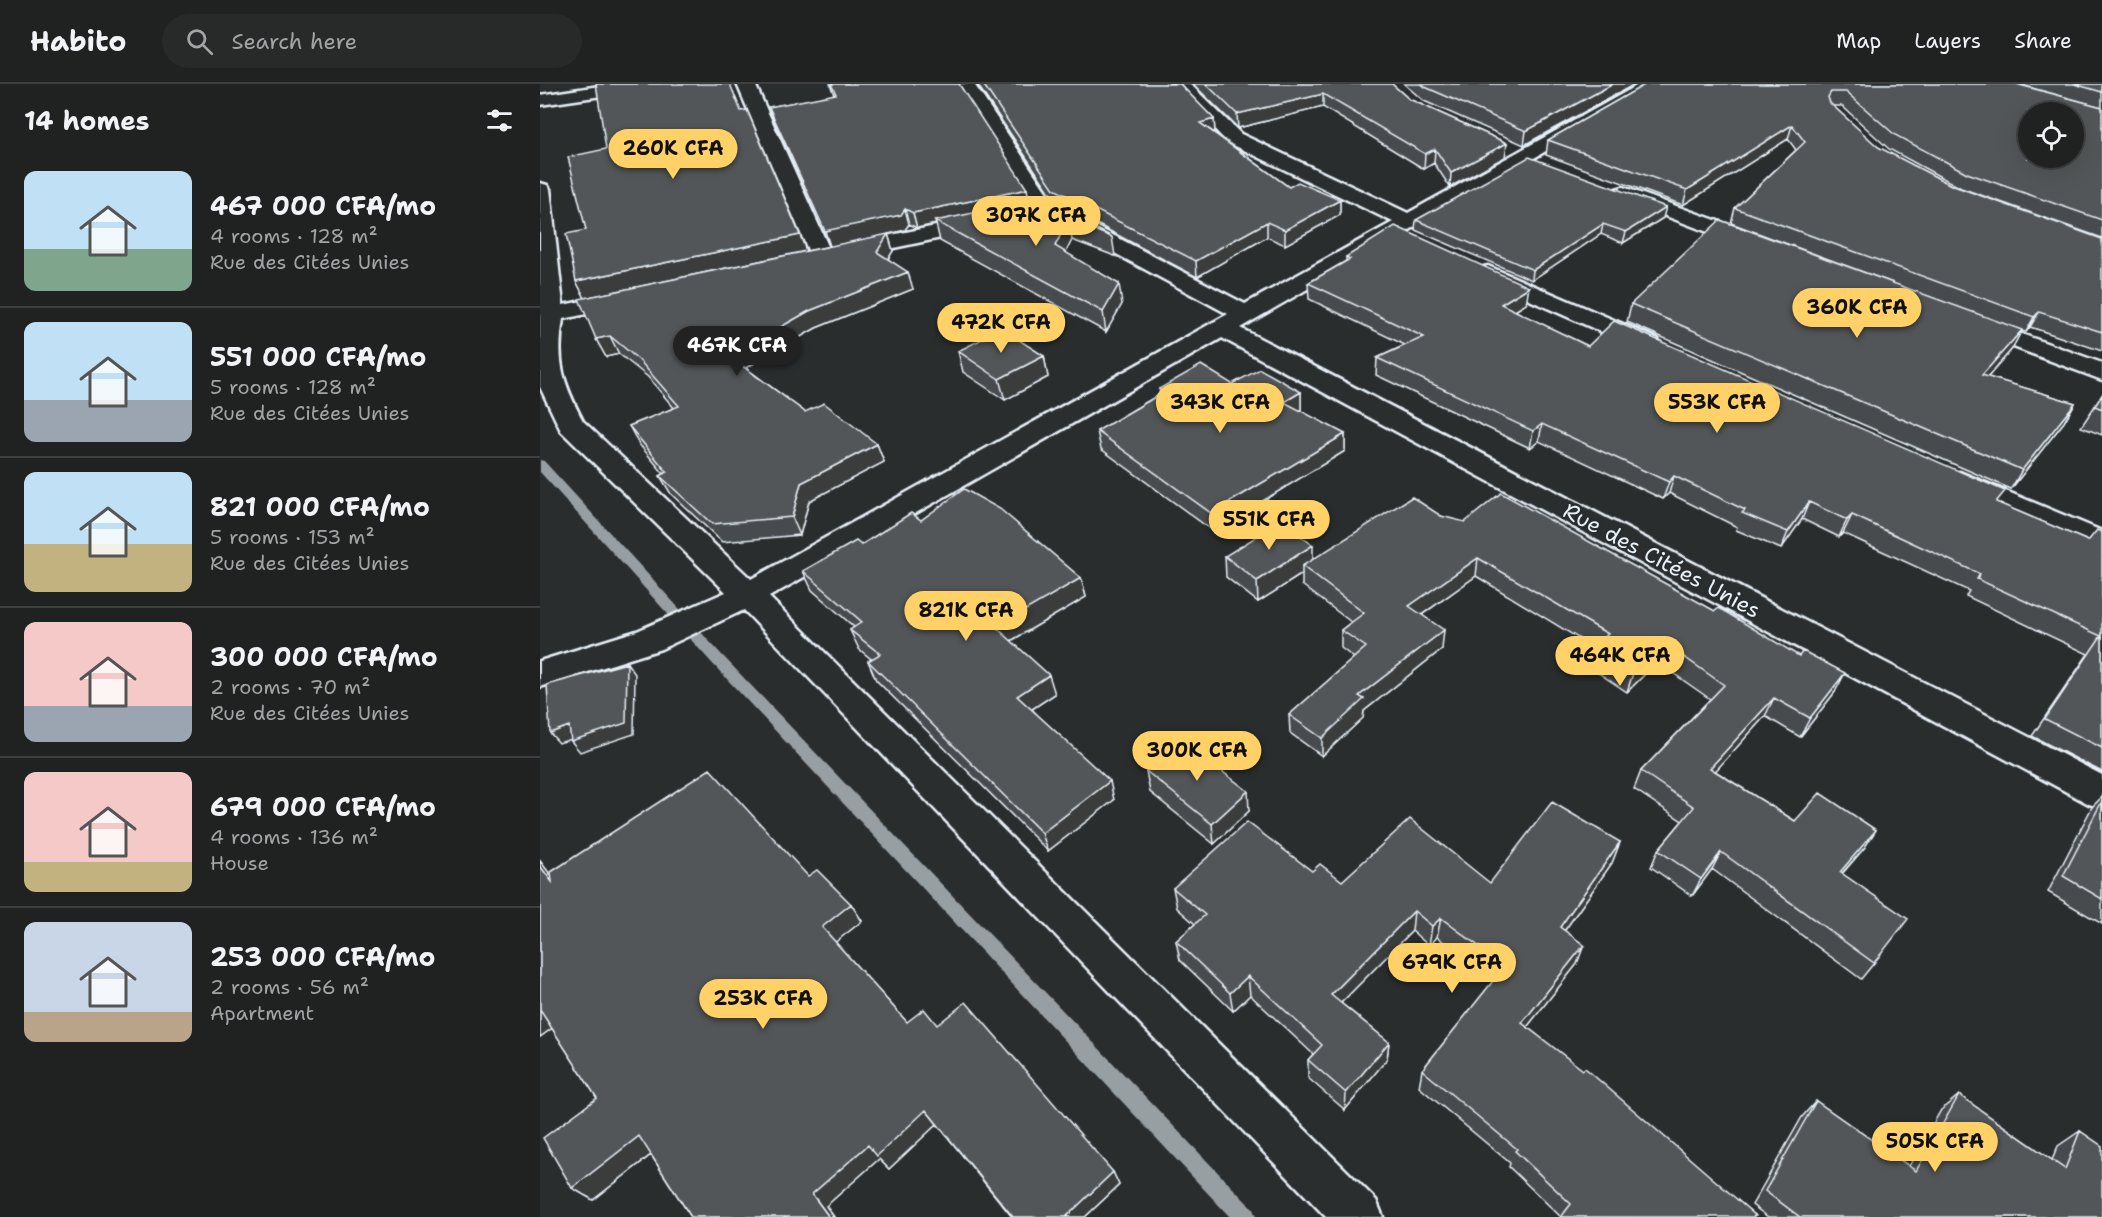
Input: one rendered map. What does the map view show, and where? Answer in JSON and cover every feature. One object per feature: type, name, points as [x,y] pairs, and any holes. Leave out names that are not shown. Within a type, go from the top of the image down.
[{"type":"street","points":[[540,100],[650,84]]},
{"type":"street","points":[[746,84],[822,257]]},
{"type":"street","name":"Rue des Citées Unies","points":[[965,84],[1047,209],[1234,321],[2102,793]]},
{"type":"street","points":[[1180,84],[1234,138],[1402,227],[1426,246]]},
{"type":"street","points":[[540,674],[649,640],[748,595],[1653,84]]},
{"type":"street","points":[[1605,186],[1770,248]]},
{"type":"street","points":[[540,189],[546,350],[552,387],[571,425],[748,595],[1359,1217]]},
{"type":"street","points":[[1025,214],[1047,209]]},
{"type":"street","points":[[798,262],[1002,218]]},
{"type":"street","points":[[1469,265],[1676,356]]},
{"type":"street","points":[[546,316],[646,294]]},
{"type":"street","points":[[1958,318],[2102,372]]},
{"type":"street","points":[[1938,471],[2102,543]]},
{"type":"building","points":[[596,84],[730,84],[741,111],[747,110],[800,235],[576,281],[566,234],[586,230],[568,157],[606,149]]},
{"type":"building","points":[[831,84],[959,84],[1027,189],[913,213],[905,209],[901,215],[825,231],[769,107],[836,94]]},
{"type":"building","points":[[983,84],[1180,84],[1214,119],[1200,123],[1289,187],[1298,182],[1340,200],[1285,230],[1267,222],[1196,261],[1054,189]]},
{"type":"building","points":[[1206,84],[1392,84],[1409,99],[1507,143],[1451,173],[1435,149],[1425,154],[1323,94],[1237,114]]},
{"type":"building","points":[[1421,84],[1613,84],[1526,131]]},
{"type":"building","points":[[1646,84],[2016,84],[2083,102],[2018,102],[2018,168],[2084,168],[2084,102],[2102,107],[2102,220],[1967,173],[1895,135],[1846,92],[1831,92],[1828,97],[1830,103],[1878,147],[1951,185],[2102,239],[2102,332],[2039,312],[2034,317],[1735,208],[1805,142],[1792,125],[1687,190],[1548,140]]},
{"type":"building","points":[[2074,84],[2102,84],[2102,92]]},
{"type":"building","points":[[1529,157],[1666,207],[1626,232],[1603,224],[1533,270],[1416,220]]},
{"type":"building","points":[[1040,199],[1112,237],[1068,220],[1055,246],[1119,284],[1103,312],[935,221]]},
{"type":"building","points":[[1720,220],[2022,330],[1982,375],[2075,403],[2022,470],[1631,304]]},
{"type":"building","points":[[1395,226],[1529,287],[1501,304],[1588,346],[1614,321],[2005,491],[1996,502],[2088,541],[2097,530],[2102,532],[2102,748],[2045,719],[2101,636],[1977,579],[1980,574],[1852,515],[1847,520],[1809,502],[1788,532],[1742,513],[1745,510],[1674,476],[1669,482],[1542,424],[1533,431],[1377,358],[1424,337],[1308,283],[1350,259],[1346,257]]},
{"type":"building","points":[[888,234],[877,252],[908,272],[809,311],[729,356],[805,412],[824,403],[877,444],[801,483],[792,517],[712,524],[660,476],[667,472],[629,426],[679,406],[639,360],[610,336],[596,339],[579,299]]},
{"type":"building","points":[[1002,329],[1044,356],[999,379],[958,351]]},
{"type":"building","points":[[1201,365],[1232,384],[1260,369],[1301,392],[1284,402],[1345,434],[1211,513],[1097,431],[1164,392],[1159,389]]},
{"type":"building","points":[[2102,395],[2102,409],[2095,406]]},
{"type":"building","points":[[964,489],[1000,509],[1081,578],[996,627],[1049,675],[1017,696],[1110,781],[1042,833],[868,661],[880,654],[850,630],[862,622],[803,571],[856,541],[861,545],[911,513],[921,520]]},
{"type":"building","points":[[1501,493],[1715,611],[1719,608],[1799,656],[1803,651],[1845,673],[1810,718],[1774,698],[1710,768],[1795,821],[1820,793],[1876,830],[1840,872],[1908,919],[1874,963],[1721,852],[1701,879],[1658,850],[1694,807],[1641,771],[1724,685],[1664,643],[1633,673],[1593,648],[1608,634],[1478,558],[1409,606],[1444,630],[1359,696],[1364,699],[1322,738],[1289,715],[1366,647],[1341,630],[1364,613],[1302,566],[1412,497],[1441,516],[1465,522]]},
{"type":"building","points":[[1280,522],[1313,545],[1257,581],[1225,556]]},
{"type":"building","points":[[627,663],[626,723],[571,741],[569,726],[550,733],[547,685]]},
{"type":"building","points":[[1182,741],[1248,791],[1212,824],[1146,771]]},
{"type":"building","points":[[710,769],[808,876],[817,870],[851,904],[822,927],[907,1022],[924,1009],[937,1025],[966,1002],[1113,1172],[1066,1217],[1013,1217],[926,1110],[877,1156],[868,1145],[812,1194],[829,1217],[691,1217],[639,1136],[572,1188],[543,1138],[597,1098],[540,1010],[540,866],[552,882],[551,872]]},
{"type":"building","points":[[2102,801],[2102,899],[2063,876]]},
{"type":"building","points":[[1552,802],[1620,842],[1560,927],[1584,945],[1522,1023],[1583,1070],[1585,1068],[1755,1215],[1753,1217],[1561,1217],[1571,1204],[1515,1151],[1517,1149],[1422,1070],[1505,966],[1441,918],[1432,926],[1414,911],[1331,995],[1389,1042],[1346,1093],[1308,1060],[1322,1045],[1248,976],[1230,993],[1176,941],[1205,915],[1173,888],[1247,822],[1312,871],[1320,864],[1342,881],[1410,819],[1490,883]]},
{"type":"building","points":[[1959,1095],[2065,1169],[2080,1131],[2102,1146],[2102,1217],[1800,1217],[1765,1191],[1816,1101],[1916,1171]]},
{"type":"waterway","points":[[540,464],[716,658],[1245,1217]]}]
